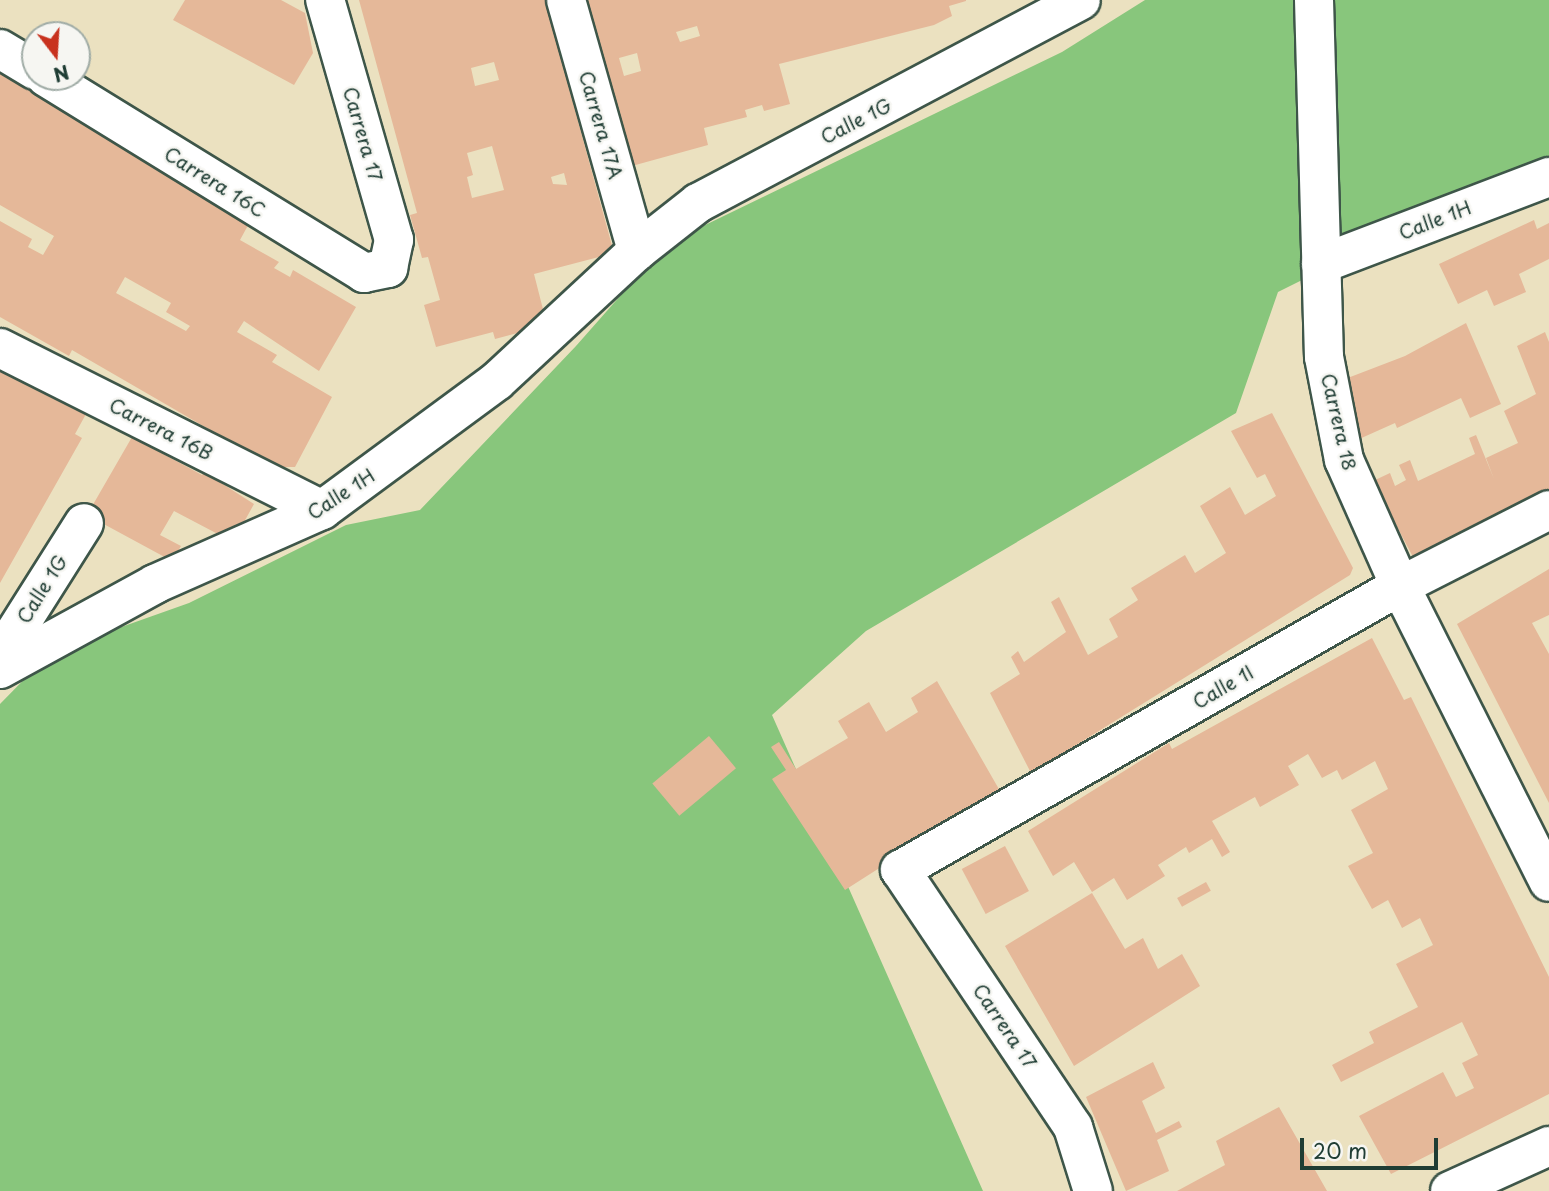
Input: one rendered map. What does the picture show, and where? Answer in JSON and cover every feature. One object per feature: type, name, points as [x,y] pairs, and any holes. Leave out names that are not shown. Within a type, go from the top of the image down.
[{"type":"street","name":"Carrera 17","points":[[325,0],[394,240],[388,268]]},
{"type":"street","name":"Carrera 17A","points":[[566,0],[636,251]]},
{"type":"street","name":"Calle 1G","points":[[636,251],[698,203],[1081,0]]},
{"type":"street","name":"Carrera 18","points":[[1314,0],[1324,356],[1344,460],[1400,586],[1549,882]]},
{"type":"street","points":[[0,49],[21,62]]},
{"type":"street","name":"Carrera 16C","points":[[69,91],[364,273],[388,268]]},
{"type":"street","name":"Calle 1H","points":[[1321,264],[1549,177]]},
{"type":"street","name":"Calle 1H","points":[[0,669],[155,584],[322,510],[497,382],[636,251]]},
{"type":"street","name":"Carrera 16B","points":[[0,348],[322,510]]},
{"type":"street","name":"Calle 1I","points":[[900,870],[1400,586],[1549,510]]},
{"type":"street","name":"Calle 1G","points":[[0,656],[84,523]]},
{"type":"street","name":"Carrera 17","points":[[900,870],[1073,1127],[1093,1191]]},
{"type":"street","points":[[1450,1191],[1549,1146]]},
{"type":"green space","points":[[1145,0],[1549,0],[1549,157],[1278,292],[1236,413],[866,631],[772,715],[983,1191],[0,1191],[0,704],[51,652],[189,603],[346,525],[420,510],[576,346],[666,244],[1062,52]]},
{"type":"building","points":[[185,0],[281,0],[305,13],[313,53],[294,85],[173,20]]},
{"type":"building","points":[[359,0],[545,0],[614,253],[534,274],[547,325],[495,339],[493,332],[436,347],[424,305],[440,300],[428,257],[422,258],[410,215],[417,213]],"holes":[[[494,62],[499,80],[475,86],[471,68]],[[492,146],[504,190],[472,198],[467,177],[473,175],[467,153]],[[564,173],[567,185],[553,184],[551,177]]]},
{"type":"building","points":[[575,0],[966,0],[949,6],[952,16],[934,25],[779,64],[790,104],[764,111],[762,105],[745,110],[747,117],[704,128],[708,145],[621,169]],"holes":[[[697,26],[700,36],[680,42],[676,32]],[[637,53],[641,71],[624,76],[619,58]]]},
{"type":"building","points":[[0,72],[21,84],[21,91],[33,91],[252,218],[240,240],[279,262],[274,268],[290,277],[293,270],[356,307],[319,371],[244,321],[237,332],[277,355],[272,362],[332,397],[295,467],[274,467],[72,350],[69,356],[0,317],[0,221],[32,239],[28,247],[43,255],[54,236],[0,205]],"holes":[[[125,277],[171,303],[166,312],[190,326],[186,331],[116,293]]]},
{"type":"building","points":[[1534,220],[1537,229],[1549,223],[1549,259],[1519,274],[1526,292],[1494,306],[1487,290],[1458,304],[1439,264]]},
{"type":"building","points":[[1466,323],[1501,404],[1470,418],[1461,398],[1397,428],[1395,423],[1357,440],[1332,384],[1405,356]]},
{"type":"building","points":[[1545,332],[1549,342],[1549,496],[1428,562],[1413,557],[1373,481],[1390,473],[1395,486],[1406,480],[1399,465],[1410,460],[1418,481],[1475,454],[1469,438],[1476,435],[1494,479],[1486,458],[1518,443],[1504,411],[1536,394],[1517,346]]},
{"type":"building","points":[[0,364],[86,414],[75,434],[82,438],[0,583]]},
{"type":"building","points":[[1272,413],[1353,568],[1350,575],[1031,773],[990,693],[1020,674],[1011,657],[1018,651],[1024,662],[1066,632],[1051,602],[1059,597],[1088,655],[1118,637],[1109,619],[1138,600],[1131,588],[1185,555],[1195,573],[1226,553],[1200,506],[1230,487],[1245,515],[1276,496],[1265,474],[1257,478],[1231,431]]},
{"type":"building","points":[[132,437],[202,475],[204,472],[254,504],[233,542],[174,511],[160,535],[181,546],[172,561],[87,515]]},
{"type":"building","points":[[1549,569],[1549,615],[1532,623],[1549,654],[1549,803],[1457,624]]},
{"type":"building","points":[[1372,638],[1404,700],[1411,697],[1549,977],[1549,1094],[1391,1174],[1359,1116],[1443,1072],[1456,1097],[1474,1088],[1462,1063],[1478,1055],[1462,1022],[1341,1082],[1332,1065],[1374,1043],[1369,1032],[1418,1007],[1396,964],[1433,945],[1420,918],[1402,928],[1388,900],[1372,909],[1348,866],[1373,853],[1351,810],[1388,789],[1375,761],[1342,780],[1337,770],[1322,778],[1308,754],[1288,766],[1299,785],[1260,807],[1255,797],[1212,821],[1230,852],[1222,857],[1212,839],[1189,853],[1186,847],[1158,865],[1165,876],[1127,900],[1114,878],[1092,892],[1074,862],[1053,876],[1028,831],[1169,743],[1172,749]]},
{"type":"building","points":[[937,681],[1000,791],[845,890],[772,779],[786,770],[771,747],[779,742],[796,769],[848,738],[838,721],[869,702],[886,732],[918,712],[911,698]]},
{"type":"building","points":[[709,736],[736,768],[679,816],[652,784]]},
{"type":"building","points":[[1005,846],[1029,891],[986,914],[962,869]]},
{"type":"building","points":[[1206,882],[1211,891],[1182,907],[1177,898]]},
{"type":"building","points":[[1092,893],[1125,949],[1143,938],[1158,969],[1182,954],[1200,986],[1074,1066],[1005,946]]},
{"type":"building","points":[[1153,1062],[1165,1088],[1142,1101],[1156,1133],[1179,1121],[1182,1127],[1157,1140],[1169,1171],[1126,1191],[1086,1097]]},
{"type":"building","points":[[1279,1107],[1327,1191],[1177,1191],[1225,1165],[1216,1141]]}]
